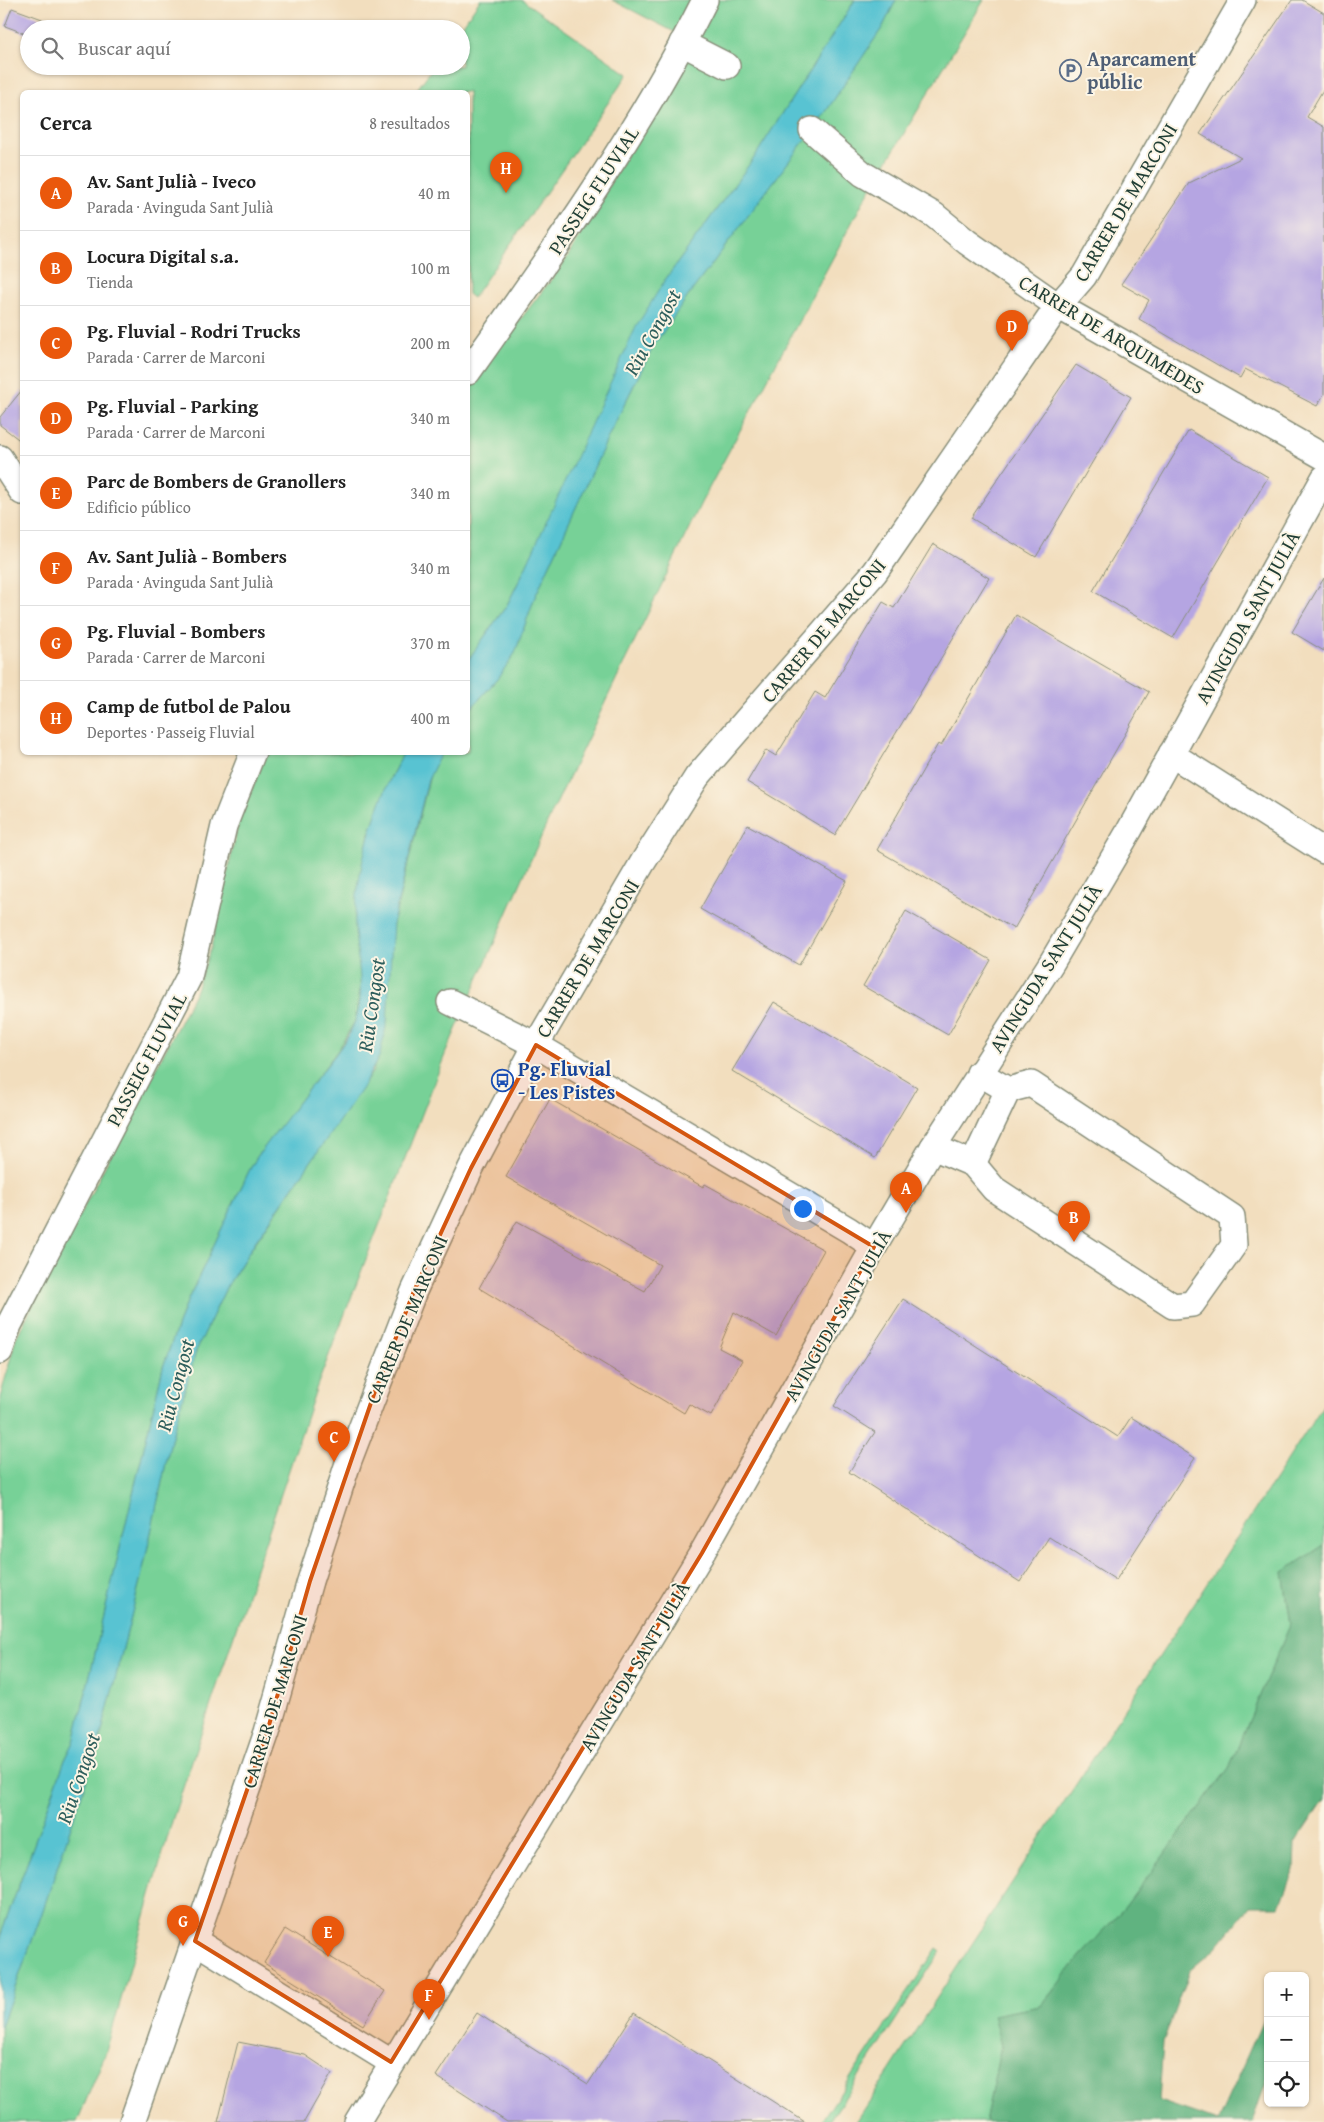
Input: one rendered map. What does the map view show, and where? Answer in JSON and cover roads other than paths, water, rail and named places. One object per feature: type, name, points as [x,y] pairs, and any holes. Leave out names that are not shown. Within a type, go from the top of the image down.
[{"type":"street","name":"PASSEIG FLUVIAL","points":[[470,369],[566,233],[632,133],[705,0]]},
{"type":"street","name":"CARRER DE MARCONI","points":[[132,2122],[267,1732],[310,1580],[352,1450],[414,1291],[471,1168],[536,1045],[643,862],[697,777],[875,572],[1058,306],[1084,276],[1243,0]]},
{"type":"street","points":[[682,43],[727,66]]},
{"type":"street","name":"CARRER DE ARQUIMEDES","points":[[812,130],[863,174],[934,216],[967,242],[1058,306],[1324,457]]},
{"type":"street","points":[[0,458],[20,489]]},
{"type":"street","name":"AVINGUDA SANT JULIÀ","points":[[357,2122],[391,2062],[702,1553],[874,1247],[933,1147],[1052,962],[1171,754],[1324,478]]},
{"type":"street","points":[[1171,754],[1324,851]]},
{"type":"street","name":"PASSEIG FLUVIAL","points":[[0,1351],[9,1325],[189,977],[224,826],[252,755]]},
{"type":"street","points":[[450,1002],[536,1045],[849,1230],[874,1247]]},
{"type":"street","points":[[933,1147],[973,1164],[994,1189],[1173,1306],[1192,1304],[1234,1245],[1232,1217],[1031,1084],[1008,1090],[979,1073]]},
{"type":"street","points":[[973,1164],[1008,1090]]},
{"type":"street","points":[[195,1941],[391,2062]]},
{"type":"water","name":"Riu Congost","points":[[855,0],[896,0],[882,28],[825,113],[691,292],[654,345],[610,433],[534,599],[515,653],[498,678],[470,710],[470,657],[507,605],[636,327],[665,280],[754,158]]},
{"type":"water","name":"Riu Congost","points":[[402,755],[440,755],[428,780],[393,922],[387,1022],[380,1055],[362,1088],[255,1242],[226,1288],[196,1351],[171,1440],[143,1569],[100,1739],[42,1913],[0,2029],[0,1937],[65,1760],[74,1742],[163,1367],[184,1308],[249,1171],[257,1157],[338,1051],[355,1021],[359,1008],[360,994],[355,915],[360,873],[370,831]]},
{"type":"place","name":"Aparcament públic","points":[[1071,70]]},
{"type":"place","name":"Camp de futbol de Palou","points":[[506,193]]},
{"type":"place","name":"Pg. Fluvial - Parking","points":[[1012,351]]},
{"type":"place","name":"Pg. Fluvial - Les Pistes","points":[[502,1080]]},
{"type":"place","name":"Av. Sant Julià - Iveco","points":[[906,1213]]},
{"type":"place","name":"Locura Digital s.a.","points":[[1074,1242]]},
{"type":"place","name":"Pg. Fluvial - Rodri Trucks","points":[[334,1462]]},
{"type":"place","name":"Pg. Fluvial - Bombers","points":[[183,1946]]},
{"type":"place","name":"Parc de Bombers de Granollers","points":[[328,1957]]},
{"type":"place","name":"Av. Sant Julià - Bombers","points":[[429,2020]]}]
